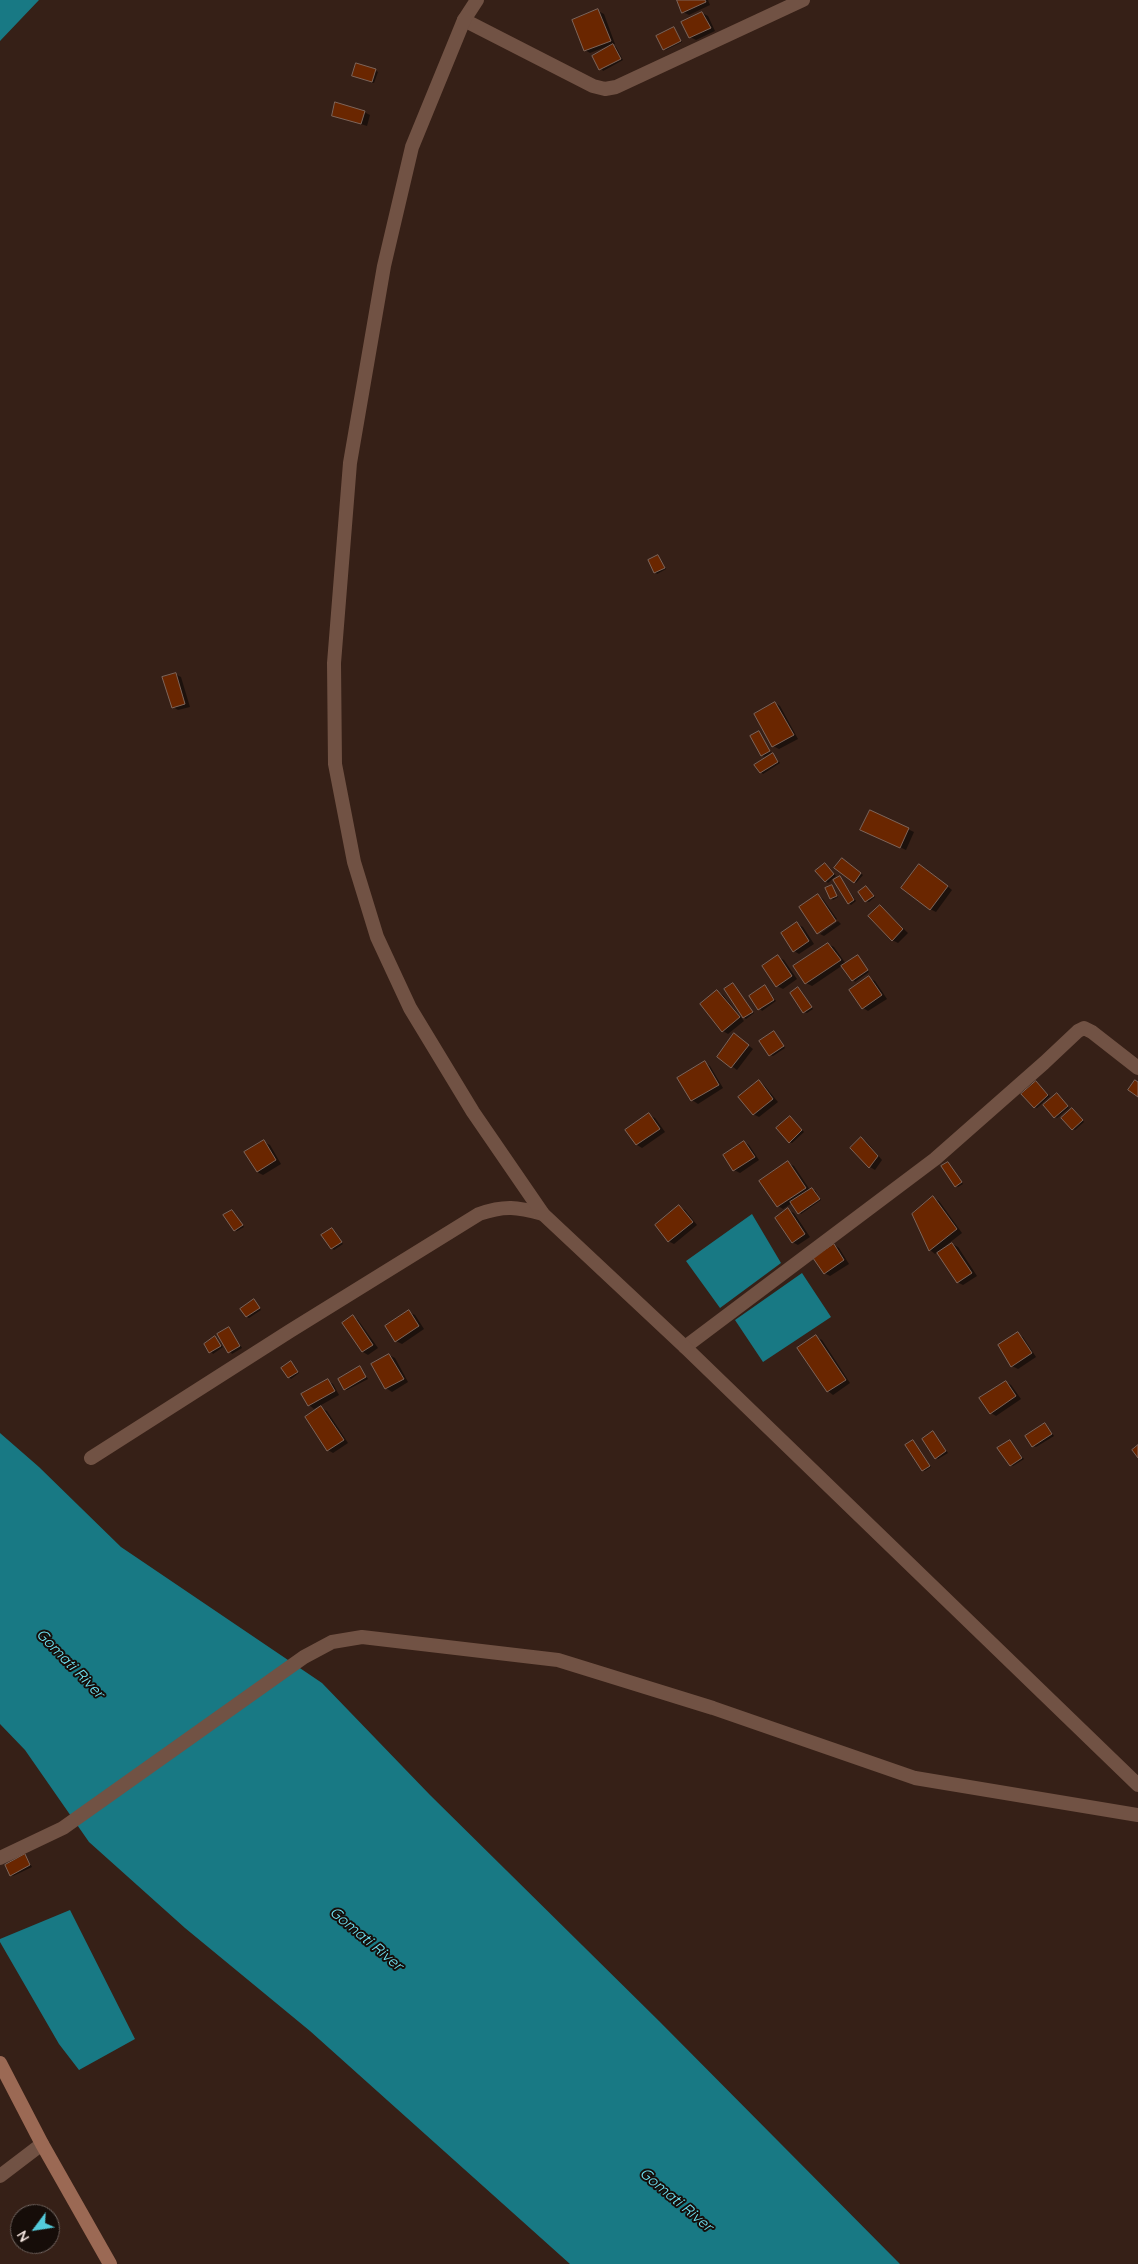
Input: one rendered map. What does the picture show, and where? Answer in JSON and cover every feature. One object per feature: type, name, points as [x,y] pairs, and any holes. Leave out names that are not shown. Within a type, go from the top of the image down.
[{"type":"main road","points":[[0,2063],[42,2144],[110,2264]]},
{"type":"street","points":[[478,0],[464,20],[412,146],[384,266],[351,454],[334,663],[335,764],[354,862],[377,937],[410,1008],[473,1112],[543,1214],[684,1347],[1138,1785]]},
{"type":"street","points":[[464,20],[593,86],[605,89],[616,87],[803,0]]},
{"type":"street","points":[[684,1347],[935,1160],[1078,1031],[1084,1028],[1092,1032],[1138,1068]]},
{"type":"street","points":[[91,1458],[290,1331],[479,1214],[496,1208],[515,1207],[543,1214]]},
{"type":"street","points":[[0,1858],[63,1828],[304,1657],[332,1642],[362,1637],[558,1660],[713,1708],[915,1778],[1138,1815]]},
{"type":"street","points":[[0,2176],[42,2144]]},
{"type":"water","points":[[0,0],[39,0],[0,41]]},
{"type":"water","points":[[752,1214],[781,1263],[720,1308],[686,1261]]},
{"type":"water","points":[[802,1273],[831,1317],[763,1362],[735,1320]]},
{"type":"water","name":"Gomati River","points":[[0,1433],[39,1467],[121,1547],[322,1683],[430,1795],[659,2021],[900,2264],[570,2264],[310,2031],[185,1928],[89,1842],[25,1750],[0,1724]]},
{"type":"water","points":[[70,1910],[135,2039],[79,2070],[59,2044],[0,1942],[0,1939]]},
{"type":"building","points":[[677,0],[705,0],[706,2],[682,13]]},
{"type":"building","points":[[598,9],[611,41],[584,51],[572,20]]},
{"type":"building","points":[[702,12],[711,28],[689,38],[681,22]]},
{"type":"building","points":[[674,27],[681,41],[663,50],[656,36]]},
{"type":"building","points":[[613,44],[621,59],[599,70],[592,56]]},
{"type":"building","points":[[356,63],[376,69],[372,82],[352,76]]},
{"type":"building","points":[[335,102],[365,111],[361,124],[332,116]]},
{"type":"building","points":[[658,555],[665,568],[654,573],[648,560]]},
{"type":"building","points":[[176,673],[185,704],[172,708],[162,677]]},
{"type":"building","points":[[775,702],[794,735],[772,747],[754,714]]},
{"type":"building","points":[[759,731],[770,751],[761,756],[750,736]]},
{"type":"building","points":[[773,753],[778,762],[760,773],[754,765]]},
{"type":"building","points":[[870,810],[909,828],[900,848],[860,830]]},
{"type":"building","points":[[842,858],[861,873],[854,883],[834,868]]},
{"type":"building","points":[[825,863],[834,874],[825,882],[815,871]]},
{"type":"building","points":[[919,864],[948,886],[930,910],[901,888]]},
{"type":"building","points":[[840,876],[854,900],[848,904],[833,880]]},
{"type":"building","points":[[832,885],[837,896],[830,899],[825,888]]},
{"type":"building","points":[[866,886],[874,896],[865,902],[858,892]]},
{"type":"building","points":[[818,894],[836,921],[817,934],[799,907]]},
{"type":"building","points":[[880,905],[903,929],[892,941],[868,916]]},
{"type":"building","points":[[797,922],[809,941],[793,952],[781,933]]},
{"type":"building","points":[[828,943],[841,960],[805,984],[793,966]]},
{"type":"building","points":[[778,955],[792,976],[776,987],[762,966]]},
{"type":"building","points":[[858,955],[868,970],[852,981],[841,966]]},
{"type":"building","points":[[869,976],[882,995],[862,1009],[849,990]]},
{"type":"building","points":[[733,983],[753,1012],[743,1018],[724,989]]},
{"type":"building","points":[[765,985],[774,1000],[758,1010],[749,996]]},
{"type":"building","points":[[798,987],[812,1007],[803,1013],[790,993]]},
{"type":"building","points":[[717,990],[740,1017],[722,1032],[700,1004]]},
{"type":"building","points":[[774,1031],[784,1046],[769,1056],[759,1041]]},
{"type":"building","points":[[734,1033],[749,1045],[731,1068],[717,1057]]},
{"type":"building","points":[[705,1061],[719,1085],[691,1101],[677,1078]]},
{"type":"building","points":[[759,1080],[773,1099],[753,1115],[738,1097]]},
{"type":"building","points":[[1135,1080],[1138,1082],[1138,1097],[1128,1090]]},
{"type":"building","points":[[1036,1081],[1048,1095],[1034,1108],[1021,1094]]},
{"type":"building","points":[[1057,1093],[1068,1106],[1054,1118],[1043,1105]]},
{"type":"building","points":[[1072,1108],[1083,1120],[1072,1130],[1061,1118]]},
{"type":"building","points":[[649,1113],[660,1129],[636,1145],[625,1130]]},
{"type":"building","points":[[790,1116],[802,1130],[789,1143],[776,1128]]},
{"type":"building","points":[[861,1137],[878,1156],[869,1168],[850,1148]]},
{"type":"building","points":[[264,1140],[276,1160],[257,1172],[244,1152]]},
{"type":"building","points":[[744,1141],[755,1157],[733,1171],[723,1155]]},
{"type":"building","points":[[788,1161],[806,1188],[777,1207],[759,1181]]},
{"type":"building","points":[[948,1162],[962,1182],[955,1187],[941,1166]]},
{"type":"building","points":[[812,1188],[820,1199],[798,1214],[790,1202]]},
{"type":"building","points":[[933,1196],[957,1229],[929,1251],[912,1214]]},
{"type":"building","points":[[679,1205],[693,1222],[668,1242],[655,1225]]},
{"type":"building","points":[[788,1208],[805,1234],[792,1243],[775,1218]]},
{"type":"building","points":[[232,1210],[243,1225],[234,1231],[223,1215]]},
{"type":"building","points":[[332,1228],[342,1242],[331,1249],[321,1235]]},
{"type":"building","points":[[952,1243],[972,1273],[957,1283],[937,1253]]},
{"type":"building","points":[[834,1244],[844,1260],[824,1274],[813,1258]]},
{"type":"building","points":[[254,1299],[260,1308],[246,1317],[240,1309]]},
{"type":"building","points":[[409,1310],[419,1326],[395,1342],[385,1326]]},
{"type":"building","points":[[353,1315],[373,1345],[362,1352],[342,1323]]},
{"type":"building","points":[[229,1327],[240,1346],[228,1353],[217,1334]]},
{"type":"building","points":[[1018,1332],[1032,1353],[1011,1367],[998,1345]]},
{"type":"building","points":[[816,1335],[846,1380],[827,1392],[797,1348]]},
{"type":"building","points":[[215,1336],[221,1346],[209,1353],[204,1344]]},
{"type":"building","points":[[389,1354],[404,1379],[385,1389],[371,1364]]},
{"type":"building","points":[[291,1361],[298,1372],[288,1378],[281,1368]]},
{"type":"building","points":[[360,1366],[366,1377],[344,1390],[338,1379]]},
{"type":"building","points":[[328,1379],[335,1391],[308,1406],[301,1394]]},
{"type":"building","points":[[1006,1381],[1016,1396],[990,1414],[979,1398]]},
{"type":"building","points":[[321,1406],[344,1440],[327,1451],[305,1417]]},
{"type":"building","points":[[1045,1423],[1052,1434],[1032,1447],[1025,1436]]},
{"type":"building","points":[[933,1431],[946,1451],[935,1459],[922,1439]]},
{"type":"building","points":[[913,1440],[930,1466],[922,1471],[905,1445]]},
{"type":"building","points":[[1010,1440],[1022,1458],[1010,1466],[997,1448]]},
{"type":"building","points":[[1138,1445],[1138,1458],[1132,1450]]},
{"type":"building","points":[[25,1854],[30,1865],[10,1876],[5,1865]]}]
